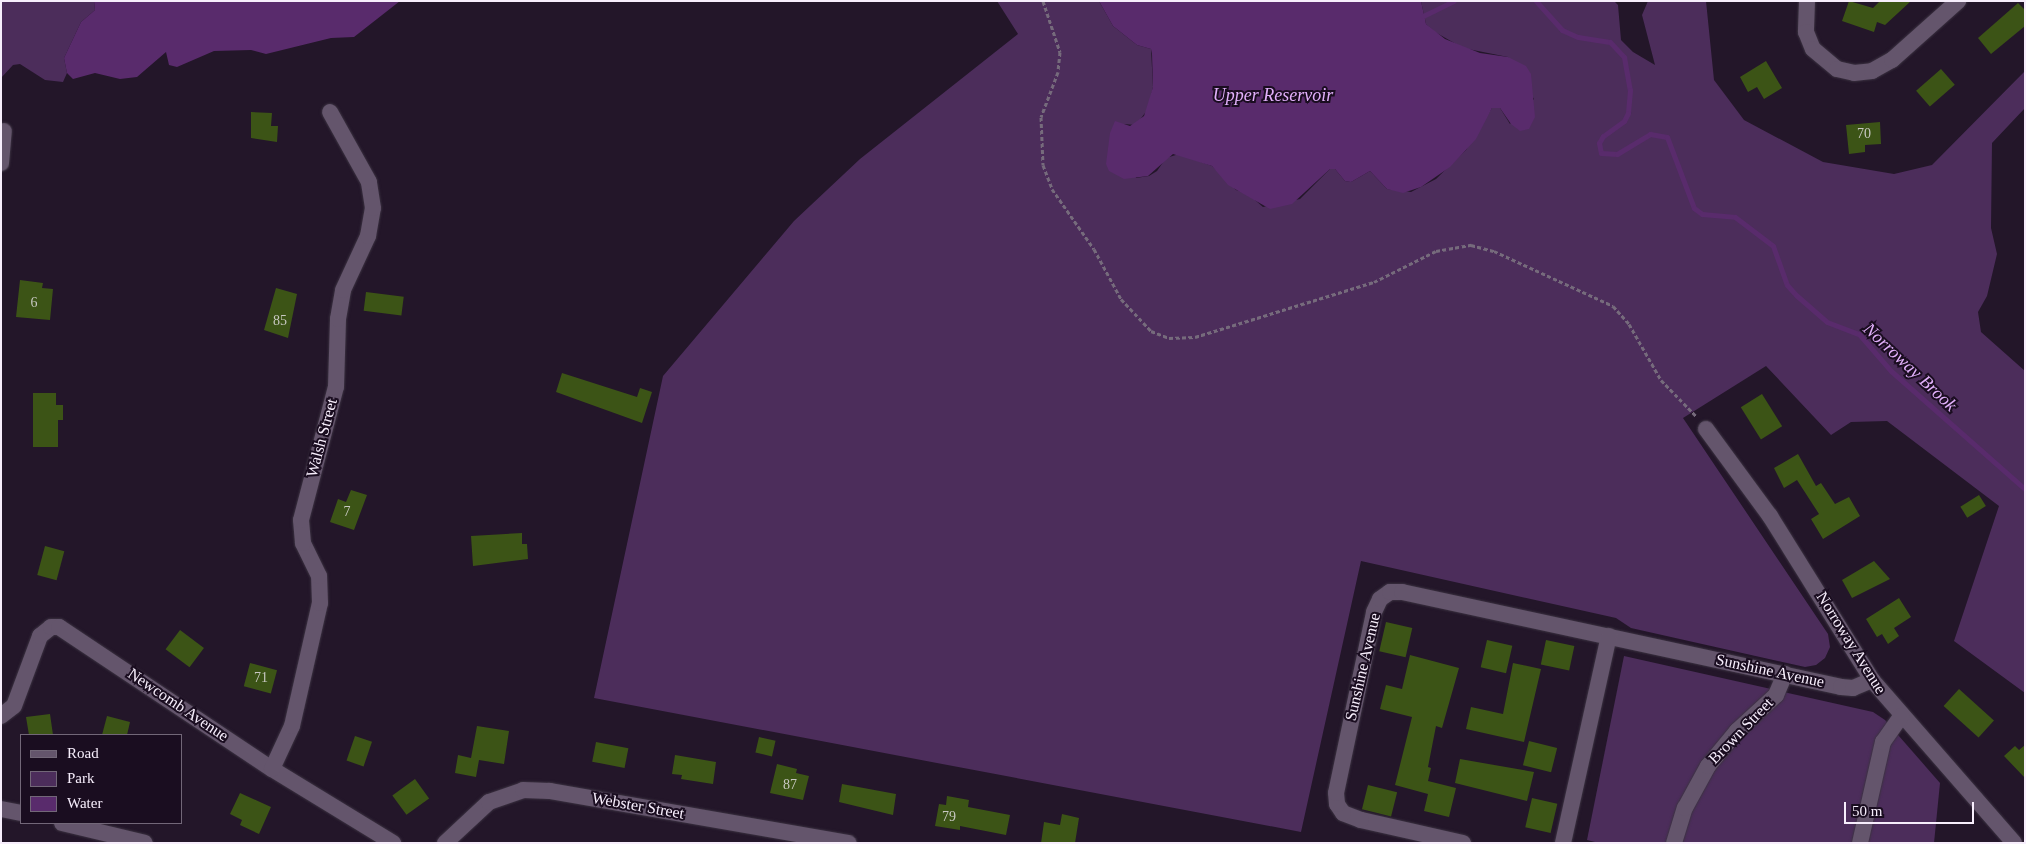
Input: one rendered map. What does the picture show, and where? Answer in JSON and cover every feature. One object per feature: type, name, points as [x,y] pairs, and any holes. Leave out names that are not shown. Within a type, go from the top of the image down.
[{"type":"street","points":[[1807,1],[1806,32],[1813,49],[1837,69],[1854,74],[1872,71],[1892,60],[1958,1]]},
{"type":"street","name":"Walsh Street","points":[[272,769],[292,726],[319,609],[318,576],[303,543],[301,520],[336,387],[338,319],[343,290],[368,236],[373,208],[369,182],[330,112]]},
{"type":"street","points":[[1,164],[4,131]]},
{"type":"street","name":"Norroway Avenue","points":[[1706,429],[1776,524],[1872,680],[1901,716],[2014,843]]},
{"type":"street","name":"Sunshine Avenue","points":[[1464,843],[1354,818],[1343,813],[1337,804],[1336,793],[1380,599],[1390,592],[1402,592],[1847,688],[1860,687],[1872,680]]},
{"type":"street","name":"Newcomb Avenue","points":[[1,716],[14,706],[40,636],[51,627],[59,627],[272,769],[394,843]]},
{"type":"street","points":[[1563,843],[1609,636]]},
{"type":"street","name":"Brown Street","points":[[1674,843],[1685,808],[1708,766],[1737,731],[1776,694],[1785,674]]},
{"type":"street","points":[[1860,843],[1884,742],[1901,716]]},
{"type":"street","name":"Webster Street","points":[[445,843],[489,802],[523,790],[550,791],[848,843]]},
{"type":"street","points":[[1,809],[20,813]]},
{"type":"street","points":[[66,824],[145,843]]},
{"type":"path","points":[[1043,1],[1060,52],[1058,72],[1041,117],[1043,165],[1052,189],[1094,249],[1120,299],[1151,331],[1169,338],[1195,337],[1374,282],[1436,251],[1471,245],[1494,251],[1613,306],[1628,324],[1661,380],[1706,429]]},
{"type":"green space","points":[[1,1],[94,1],[95,10],[81,22],[64,58],[67,73],[63,82],[45,80],[20,64],[13,65],[1,78]]},
{"type":"green space","points":[[997,1],[1099,1],[1113,26],[1137,45],[1151,49],[1153,87],[1148,109],[1136,125],[1123,124],[1136,178],[1149,176],[1157,171],[1166,158],[1179,154],[1212,166],[1236,190],[1248,194],[1263,207],[1300,199],[1330,169],[1335,169],[1345,181],[1351,182],[1370,171],[1387,189],[1411,192],[1436,179],[1466,150],[1492,108],[1500,108],[1510,124],[1534,99],[1508,57],[1463,48],[1435,32],[1426,24],[1421,1],[1614,1],[1618,5],[1621,40],[1633,52],[1655,65],[1642,15],[1648,1],[1706,1],[1714,80],[1744,120],[1823,162],[1894,174],[1932,165],[2025,71],[2025,108],[1992,143],[1991,228],[1997,254],[1987,296],[1978,312],[1981,332],[2025,371],[2025,693],[1954,641],[1999,506],[1887,421],[1851,422],[1831,435],[1766,366],[1683,418],[1828,634],[1830,647],[1825,658],[1816,665],[1805,667],[1631,628],[1616,618],[1361,561],[1301,832],[594,698],[663,376],[794,221],[860,159],[1018,34]]},
{"type":"green space","points":[[1624,656],[1873,712],[1885,720],[1940,783],[1934,843],[1599,843],[1587,840]]},
{"type":"water","points":[[94,1],[400,1],[354,37],[331,38],[266,54],[251,50],[214,51],[177,67],[169,65],[166,52],[137,77],[120,79],[95,73],[73,79],[67,73],[64,58],[81,22],[95,10]]},
{"type":"water","name":"Upper Reservoir","points":[[1099,1],[1421,1],[1426,24],[1445,39],[1480,53],[1508,57],[1526,66],[1531,74],[1535,117],[1529,129],[1520,131],[1511,124],[1500,108],[1492,108],[1476,139],[1450,167],[1421,187],[1403,193],[1387,189],[1370,171],[1351,182],[1345,181],[1335,169],[1330,169],[1292,204],[1270,209],[1228,185],[1212,166],[1173,154],[1148,176],[1124,179],[1109,171],[1106,164],[1110,133],[1115,121],[1130,126],[1144,116],[1153,87],[1152,54],[1151,49],[1137,45],[1113,26]]},
{"type":"building","points":[[1849,1],[1873,8],[1880,1],[1911,1],[1885,25],[1877,22],[1874,32],[1842,21]]},
{"type":"building","points":[[2018,3],[2025,10],[2025,26],[1991,54],[1978,38]]},
{"type":"building","points":[[1766,61],[1782,88],[1764,99],[1757,87],[1748,92],[1740,77]]},
{"type":"building","points":[[1941,69],[1955,85],[1930,106],[1916,91]]},
{"type":"building","points":[[251,112],[272,113],[271,126],[278,126],[277,142],[251,138]]},
{"type":"building","points":[[1880,122],[1881,144],[1865,145],[1865,152],[1849,154],[1846,125]]},
{"type":"building","points":[[20,280],[43,283],[42,288],[53,289],[50,320],[16,317]]},
{"type":"building","points":[[276,288],[297,294],[288,338],[264,330]]},
{"type":"building","points":[[366,292],[404,297],[401,315],[364,311]]},
{"type":"building","points":[[562,373],[637,397],[640,388],[652,392],[642,423],[556,392]]},
{"type":"building","points":[[33,393],[56,393],[56,405],[63,405],[63,420],[58,420],[58,447],[33,447]]},
{"type":"building","points":[[1762,394],[1782,426],[1761,439],[1741,407]]},
{"type":"building","points":[[1798,454],[1816,486],[1821,483],[1835,504],[1849,497],[1860,516],[1823,539],[1811,519],[1819,514],[1797,480],[1784,488],[1774,468]]},
{"type":"building","points":[[351,490],[367,495],[354,530],[330,522],[338,499],[346,502]]},
{"type":"building","points":[[1979,495],[1986,506],[1967,518],[1960,507]]},
{"type":"building","points":[[522,533],[522,544],[527,544],[528,559],[473,566],[471,536]]},
{"type":"building","points":[[45,546],[64,551],[57,580],[37,575]]},
{"type":"building","points":[[1874,561],[1890,579],[1852,598],[1842,580]]},
{"type":"building","points":[[1899,598],[1911,617],[1894,628],[1899,636],[1888,644],[1882,634],[1877,637],[1866,619]]},
{"type":"building","points":[[1386,622],[1412,628],[1406,657],[1379,651]]},
{"type":"building","points":[[180,630],[204,648],[190,667],[166,649]]},
{"type":"building","points":[[1487,640],[1512,646],[1506,673],[1481,667]]},
{"type":"building","points":[[1546,640],[1574,646],[1569,670],[1541,664]]},
{"type":"building","points":[[1410,655],[1459,668],[1442,728],[1436,726],[1428,767],[1431,768],[1428,781],[1456,788],[1449,817],[1424,811],[1428,794],[1395,785],[1412,717],[1380,709],[1386,685],[1402,689]]},
{"type":"building","points":[[250,663],[277,670],[271,693],[244,686]]},
{"type":"building","points":[[1513,663],[1541,669],[1524,742],[1466,729],[1471,707],[1503,714]]},
{"type":"building","points":[[1959,689],[1994,720],[1979,738],[1944,706]]},
{"type":"building","points":[[50,714],[53,734],[29,734],[26,717]]},
{"type":"building","points":[[107,716],[130,722],[127,734],[102,734]]},
{"type":"building","points":[[477,726],[509,731],[504,764],[479,760],[476,777],[455,773],[458,755],[471,758]]},
{"type":"building","points":[[355,736],[372,742],[364,766],[347,761]]},
{"type":"building","points":[[759,737],[776,741],[772,756],[755,753]]},
{"type":"building","points":[[1529,741],[1557,748],[1551,772],[1523,765]]},
{"type":"building","points":[[596,742],[628,748],[625,768],[592,762]]},
{"type":"building","points":[[2025,745],[2025,778],[2004,756],[2015,746],[2019,750]]},
{"type":"building","points":[[675,755],[716,762],[713,784],[681,779],[682,775],[672,774]]},
{"type":"building","points":[[1460,759],[1534,772],[1527,801],[1455,783]]},
{"type":"building","points":[[777,764],[797,769],[796,773],[809,776],[803,800],[770,793]]},
{"type":"building","points":[[415,779],[429,798],[406,815],[392,795]]},
{"type":"building","points":[[842,784],[896,794],[893,815],[839,802]]},
{"type":"building","points":[[1368,785],[1397,792],[1391,817],[1362,809]]},
{"type":"building","points":[[240,793],[271,807],[259,834],[240,825],[242,820],[230,814]]},
{"type":"building","points":[[947,796],[969,800],[968,807],[1010,815],[1006,835],[960,826],[960,830],[935,826],[939,804],[946,805]]},
{"type":"building","points":[[1532,798],[1557,804],[1551,833],[1525,827]]},
{"type":"building","points":[[1062,814],[1079,818],[1075,843],[1041,843],[1044,822],[1060,825]]},
{"type":"waterway","name":"Norroway Brook","points":[[1423,16],[1454,1]]},
{"type":"waterway","name":"Norroway Brook","points":[[1536,1],[1562,30],[1578,37],[1610,42],[1624,57],[1630,90],[1628,113],[1624,121],[1603,136],[1599,143],[1601,153],[1617,154],[1650,134],[1667,137],[1694,208],[1702,214],[1735,217],[1773,246],[1787,285],[1796,295],[1827,322],[1859,334],[1891,371],[2025,489]]}]
